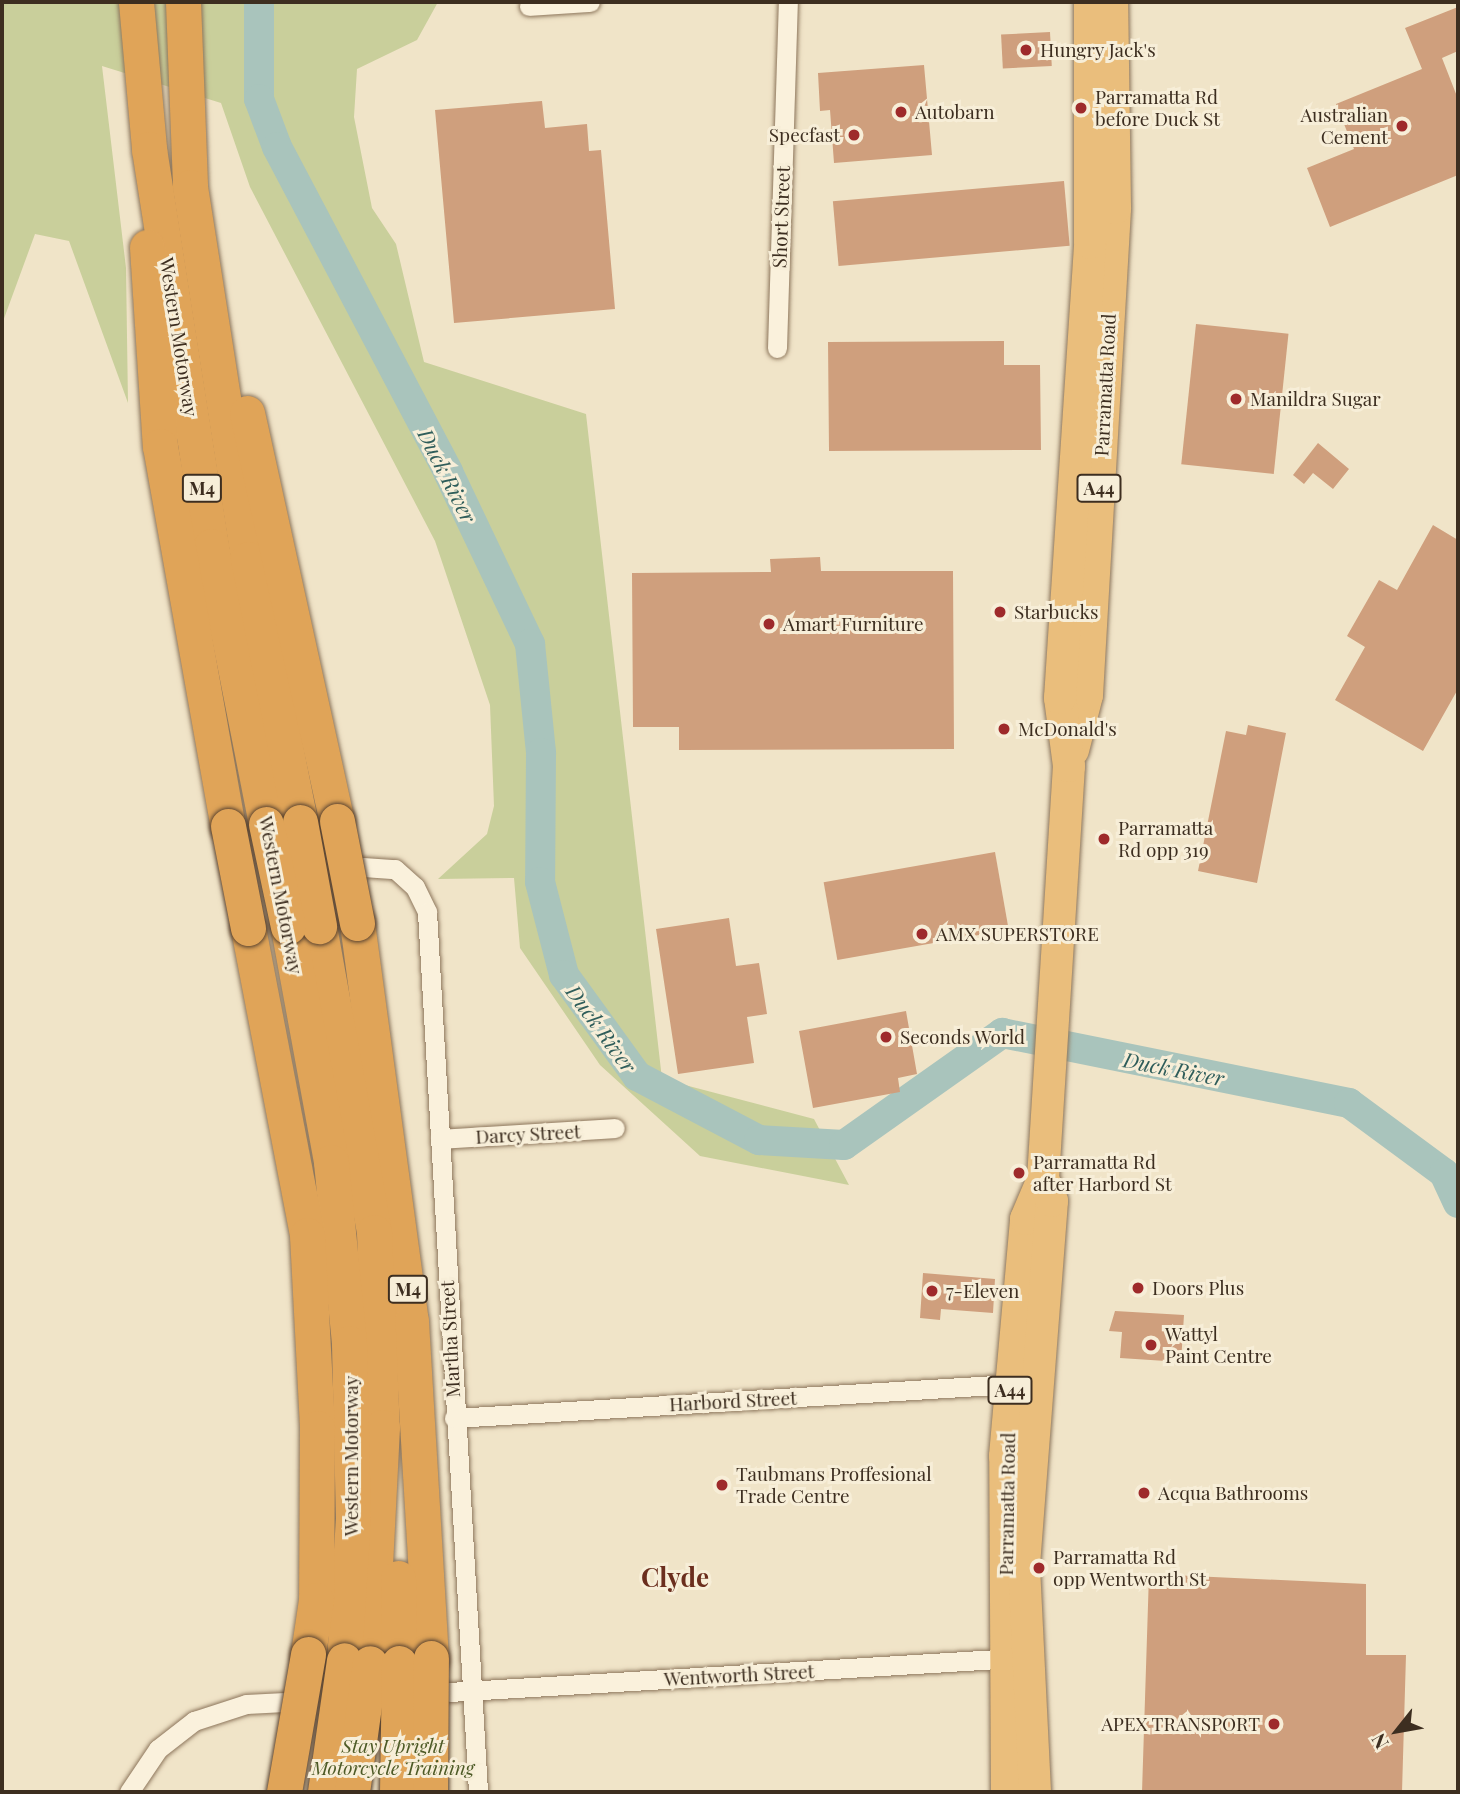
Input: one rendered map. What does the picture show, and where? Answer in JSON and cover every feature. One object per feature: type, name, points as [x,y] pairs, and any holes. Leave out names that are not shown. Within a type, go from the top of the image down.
[{"type":"highway","name":"Western Motorway","points":[[136,2],[149,149],[211,546],[283,823]]},
{"type":"highway","name":"Western Motorway","points":[[183,2],[200,190],[283,823],[303,926],[374,1233],[382,1427],[386,1661],[324,1792]]},
{"type":"highway","name":"Parramatta Road","points":[[1069,766],[1060,698],[1090,243],[1090,2]]},
{"type":"highway","name":"Parramatta Road","points":[[1035,1792],[1017,1658],[1011,1384],[1026,1219],[1043,1178],[1069,766],[1087,695],[1114,222],[1112,2]]},
{"type":"highway","name":"M4","points":[[149,149],[146,272],[160,446],[228,826],[307,1235],[317,1428],[316,1600],[284,1792]]},
{"type":"highway","name":"Western Motorway","points":[[200,190],[357,923],[411,1322],[386,1661],[352,1792]]},
{"type":"highway","name":"Western Motorway","points":[[303,926],[349,1343],[354,1518],[386,1661],[430,1792]]},
{"type":"highway","name":"Parramatta Road","points":[[1007,1792],[1052,1201],[1043,1178]]},
{"type":"highway","points":[[386,1661],[397,1792]]},
{"type":"street","points":[[529,6],[590,2]]},
{"type":"street","name":"Short Street","points":[[777,348],[788,2]]},
{"type":"street","name":"Martha Street","points":[[363,867],[395,869],[415,887],[427,912],[454,1418],[478,1792]]},
{"type":"street","name":"Darcy Street","points":[[440,1139],[615,1128]]},
{"type":"street","name":"Harbord Street","points":[[454,1418],[1011,1384]]},
{"type":"street","name":"Wentworth Street","points":[[449,1692],[1017,1658]]},
{"type":"street","points":[[129,1792],[158,1749],[217,1711],[285,1702]]},
{"type":"green space","points":[[2,2],[438,2],[417,40],[357,69],[354,117],[372,208],[396,244],[424,362],[586,414],[662,1079],[814,1119],[849,1185],[700,1156],[600,1065],[520,948],[514,878],[438,879],[487,834],[494,806],[490,705],[435,541],[250,187],[221,103],[102,66],[126,268],[128,403],[69,241],[35,234],[2,324]]},
{"type":"building","name":"Australian Cement","points":[[1458,7],[1458,51],[1442,58],[1458,99],[1458,175],[1330,227],[1307,168],[1354,149],[1336,104],[1422,69],[1405,28]]},
{"type":"building","name":"Hungry Jack's","points":[[1050,32],[1052,66],[1003,69],[1001,35]]},
{"type":"building","points":[[924,65],[932,155],[834,163],[830,110],[820,111],[818,73]]},
{"type":"building","points":[[542,101],[545,128],[587,124],[589,151],[601,150],[615,309],[454,323],[435,110]]},
{"type":"building","points":[[1064,181],[1070,246],[839,266],[833,201]]},
{"type":"building","name":"Manildra Sugar","points":[[1196,324],[1288,334],[1274,474],[1181,464]]},
{"type":"building","points":[[1004,341],[1004,365],[1040,365],[1041,450],[829,451],[828,342]]},
{"type":"building","points":[[1318,443],[1349,469],[1333,489],[1313,473],[1304,484],[1293,475]]},
{"type":"building","points":[[1433,525],[1458,540],[1458,689],[1423,751],[1335,700],[1365,647],[1347,636],[1379,580],[1397,590]]},
{"type":"building","points":[[820,557],[821,571],[953,571],[954,749],[679,750],[679,727],[633,727],[632,573],[771,572],[770,559]]},
{"type":"building","points":[[1248,725],[1286,733],[1257,883],[1198,871],[1226,731],[1246,735]]},
{"type":"building","points":[[995,852],[1009,930],[837,960],[824,882]]},
{"type":"building","points":[[729,918],[736,966],[759,963],[767,1014],[747,1017],[754,1063],[678,1074],[656,929]]},
{"type":"building","points":[[906,1011],[917,1074],[898,1078],[900,1092],[813,1108],[799,1031]]},
{"type":"building","points":[[923,1273],[995,1279],[993,1313],[941,1309],[940,1320],[920,1318]]},
{"type":"building","name":"Wattyl Paint Centre","points":[[1115,1311],[1184,1315],[1181,1362],[1120,1358],[1122,1332],[1109,1331]]},
{"type":"building","name":"APEX TRANSPORT","points":[[1149,1574],[1366,1584],[1366,1655],[1406,1655],[1402,1792],[1142,1792]]},
{"type":"waterway","name":"Duck River","points":[[259,2],[259,99],[277,147],[448,472],[530,644],[541,753],[540,882],[564,975],[637,1076],[759,1140],[844,1145],[1002,1033],[1349,1103],[1444,1173],[1458,1203]]},
{"type":"place","name":"Hungry Jack's","points":[[1026,50]]},
{"type":"place","name":"Parramatta Rd before Duck St","points":[[1081,108]]},
{"type":"place","name":"Autobarn","points":[[901,112]]},
{"type":"place","name":"Australian Cement","points":[[1402,126]]},
{"type":"place","name":"Specfast","points":[[854,135]]},
{"type":"place","name":"Manildra Sugar","points":[[1236,399]]},
{"type":"place","name":"Starbucks","points":[[1000,612]]},
{"type":"place","name":"Amart Furniture","points":[[769,624]]},
{"type":"place","name":"McDonald's","points":[[1004,729]]},
{"type":"place","name":"Parramatta Rd opp 319","points":[[1104,839]]},
{"type":"place","name":"AMX SUPERSTORE","points":[[922,934]]},
{"type":"place","name":"Seconds World","points":[[886,1037]]},
{"type":"place","name":"Parramatta Rd after Harbord St","points":[[1019,1173]]},
{"type":"place","name":"Doors Plus","points":[[1138,1288]]},
{"type":"place","name":"7-Eleven","points":[[932,1291]]},
{"type":"place","name":"Wattyl Paint Centre","points":[[1151,1345]]},
{"type":"place","name":"Taubmans Proffesional Trade Centre","points":[[722,1485]]},
{"type":"place","name":"Acqua Bathrooms","points":[[1144,1493]]},
{"type":"place","name":"Parramatta Rd opp Wentworth St","points":[[1039,1568]]},
{"type":"place","name":"APEX TRANSPORT","points":[[1274,1724]]},
{"type":"district","name":"Clyde","points":[[675,1577]]},
{"type":"park label","name":"Stay Upright Motorcycle Training","points":[[393,1757]]}]
